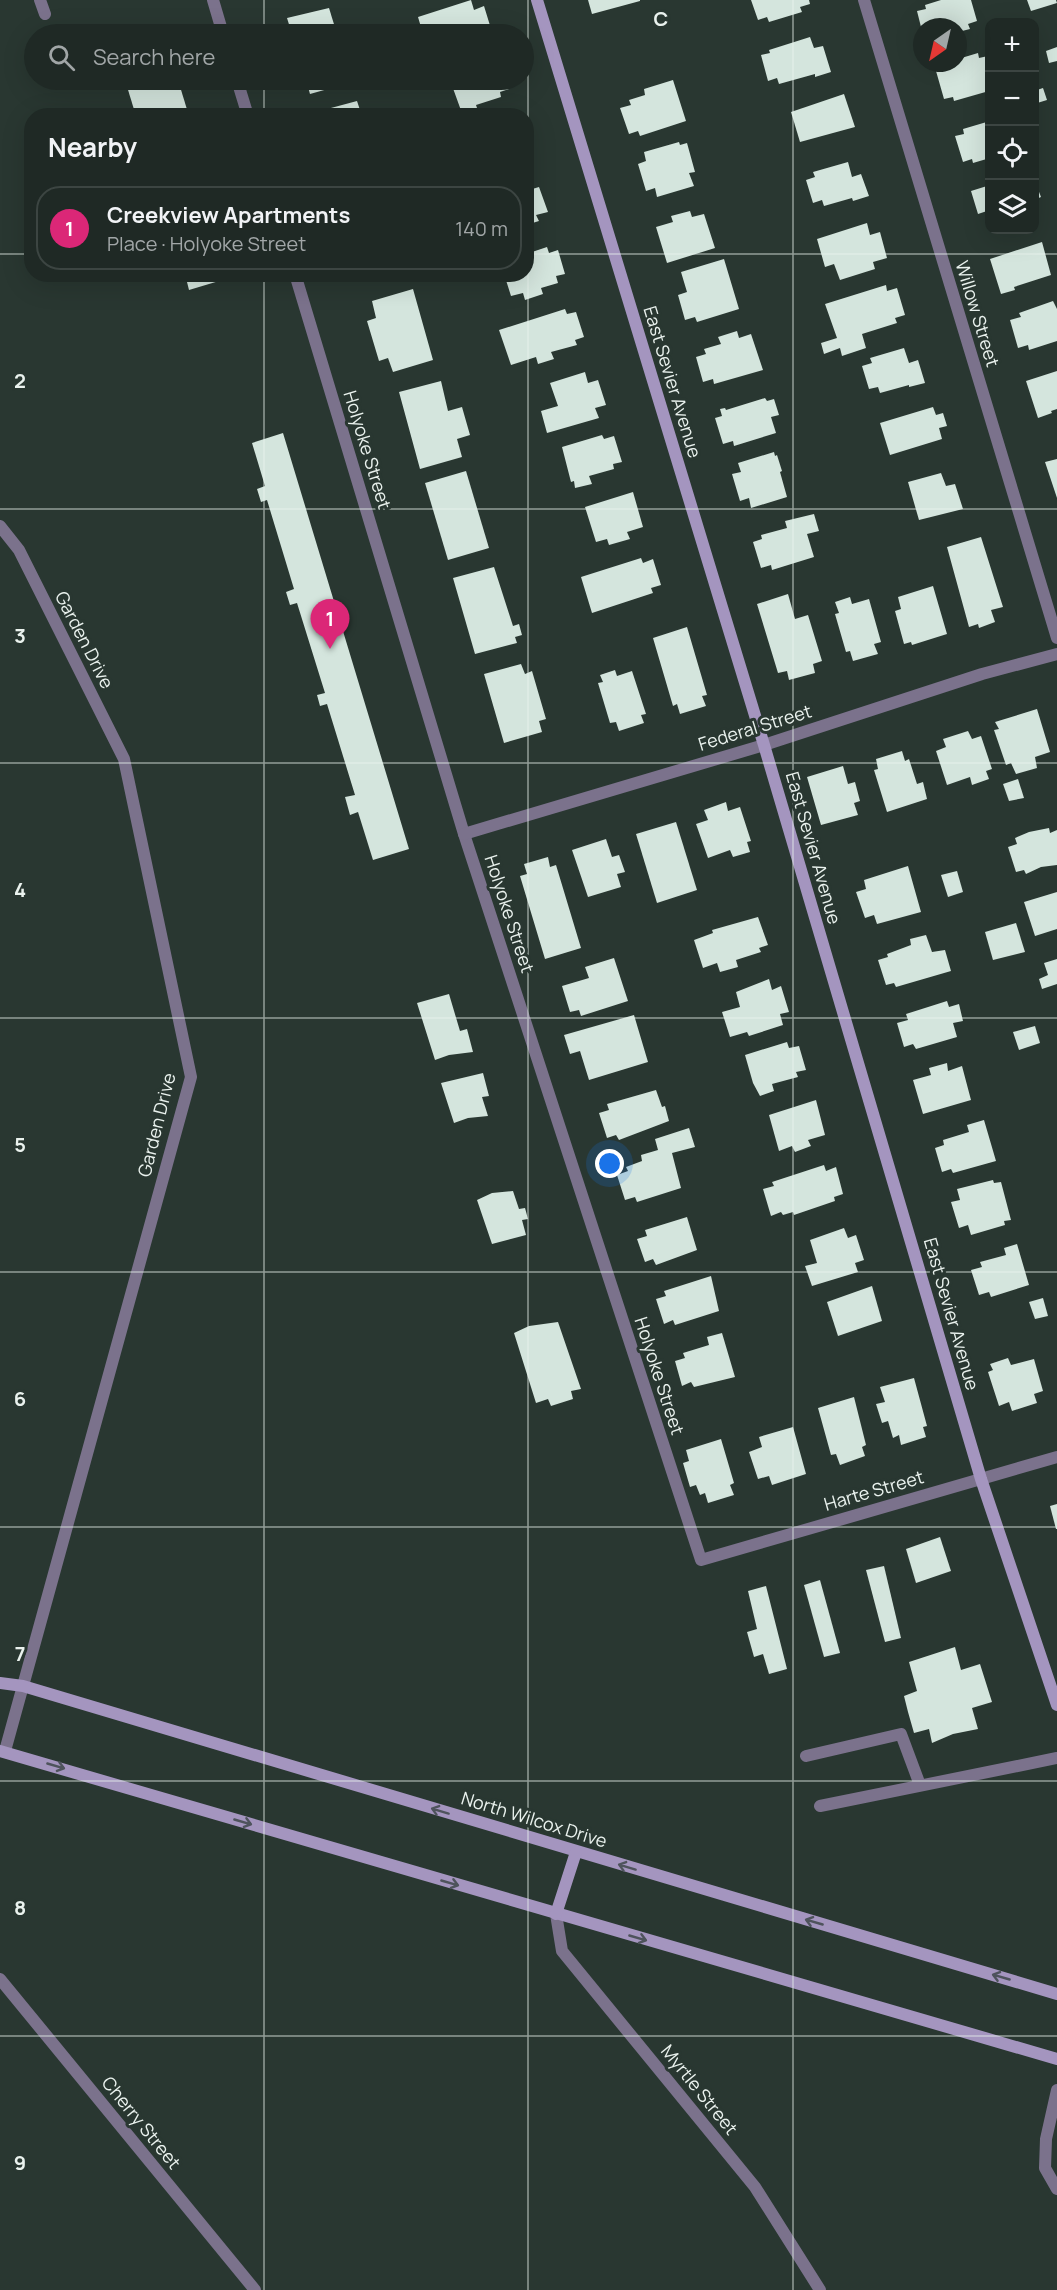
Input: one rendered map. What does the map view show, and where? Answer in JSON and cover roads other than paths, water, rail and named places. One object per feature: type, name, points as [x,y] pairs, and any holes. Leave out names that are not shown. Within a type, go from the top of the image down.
[{"type":"main road","name":"East Sevier Avenue","points":[[537,0],[764,745],[981,1479],[1057,1705]]},
{"type":"main road","name":"North Wilcox Drive","points":[[0,1683],[23,1686],[1057,1994]]},
{"type":"main road","points":[[3,1751],[1057,2059]]},
{"type":"main road","points":[[556,1914],[576,1852]]},
{"type":"main road","points":[[1033,2052],[1057,2051]]},
{"type":"street","points":[[40,0],[45,15]]},
{"type":"street","points":[[213,0],[220,24]]},
{"type":"street","name":"Willow Street","points":[[864,0],[1053,617],[1057,638]]},
{"type":"street","points":[[240,90],[246,108]]},
{"type":"street","name":"Holyoke Street","points":[[298,282],[464,834],[701,1560]]},
{"type":"street","name":"Garden Drive","points":[[0,526],[19,550],[124,759],[191,1077],[23,1686],[3,1751]]},
{"type":"street","name":"Federal Street","points":[[464,834],[764,745],[982,674],[1057,654]]},
{"type":"street","name":"Harte Street","points":[[701,1560],[1057,1457]]},
{"type":"street","points":[[806,1756],[901,1734],[920,1785]]},
{"type":"street","points":[[820,1806],[1057,1758]]},
{"type":"street","name":"Myrtle Street","points":[[556,1914],[562,1952],[755,2187],[820,2290]]},
{"type":"street","name":"Cherry Street","points":[[0,1979],[250,2287]]},
{"type":"street","points":[[1055,2182],[1045,2168],[1046,2139],[1057,2090]]},
{"type":"place","name":"Creekview Apartments","points":[[330,649]]}]
